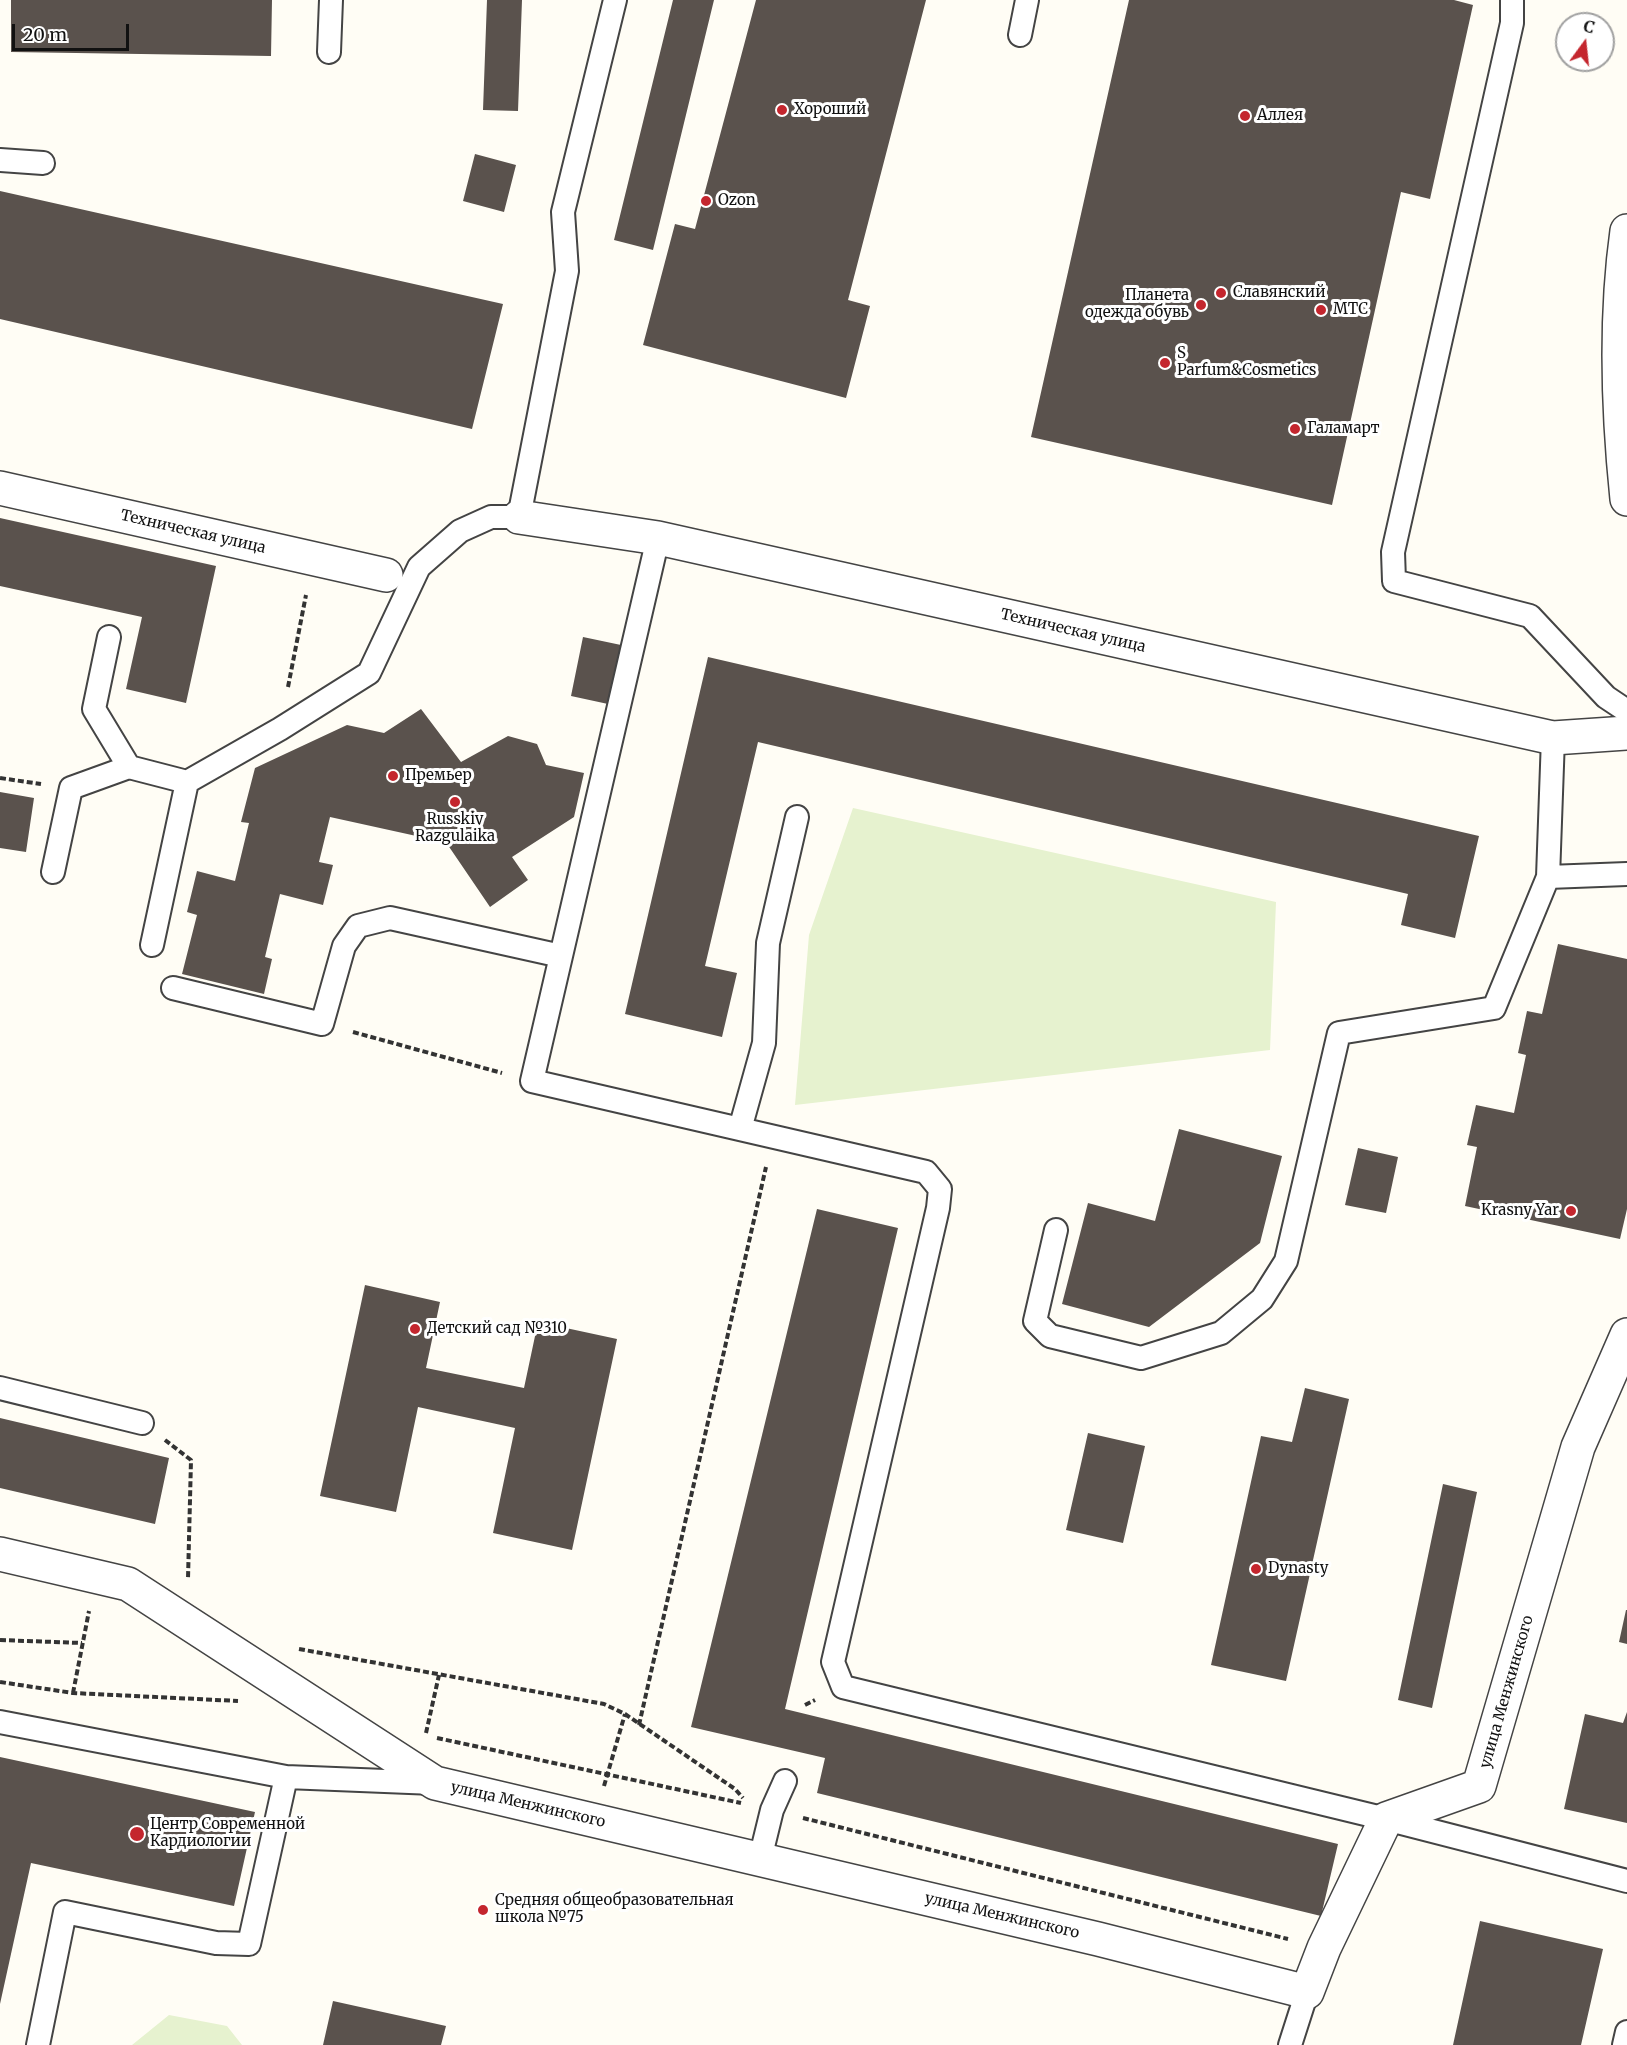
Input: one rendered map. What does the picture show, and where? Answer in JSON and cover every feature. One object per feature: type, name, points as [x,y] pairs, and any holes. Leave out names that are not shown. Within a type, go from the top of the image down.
[{"type":"street","points":[[1627,231],[1622,264],[1620,429],[1627,499]]},
{"type":"street","name":"Техническая улица","points":[[0,488],[386,575]]},
{"type":"street","name":"Техническая улица","points":[[519,517],[658,538],[1553,738],[1627,734]]},
{"type":"street","name":"улица Менжинского","points":[[1386,1819],[1479,1786],[1578,1447],[1627,1335]]},
{"type":"street","name":"улица Менжинского","points":[[0,1554],[128,1584],[435,1784],[1098,1939],[1307,1992]]},
{"type":"street","points":[[1307,1992],[1324,1948],[1386,1819]]},
{"type":"lane","points":[[329,52],[331,0]]},
{"type":"lane","points":[[53,872],[71,788],[129,766],[187,782],[280,729],[369,673],[419,567],[460,531],[491,518],[519,517],[567,271],[563,212],[615,0]]},
{"type":"lane","points":[[1020,35],[1027,0]]},
{"type":"lane","points":[[1512,0],[1512,22],[1393,552],[1394,581],[1530,616],[1606,698],[1627,711]]},
{"type":"lane","points":[[0,160],[43,163]]},
{"type":"lane","points":[[658,538],[532,1081],[926,1172],[940,1189],[833,1662],[843,1687],[1386,1819],[1627,1881]]},
{"type":"lane","points":[[109,637],[94,709],[129,766]]},
{"type":"lane","points":[[1056,1230],[1035,1321],[1050,1336],[1141,1358],[1221,1333],[1262,1299],[1286,1261],[1339,1033],[1494,1008],[1548,877],[1553,738]]},
{"type":"lane","points":[[152,945],[187,782]]},
{"type":"lane","points":[[740,1129],[764,1043],[768,943],[797,817]]},
{"type":"lane","points":[[1548,877],[1627,874]]},
{"type":"lane","points":[[172,988],[322,1024],[344,946],[358,926],[390,918],[561,956]]},
{"type":"lane","points":[[0,1388],[142,1423]]},
{"type":"lane","points":[[0,1722],[286,1777],[435,1784]]},
{"type":"lane","points":[[38,2045],[64,1912],[216,1943],[249,1944],[286,1777]]},
{"type":"lane","points":[[760,1859],[772,1810],[785,1780]]},
{"type":"lane","points":[[1290,2045],[1307,1992]]},
{"type":"lane","points":[[1624,2045],[1627,2032]]},
{"type":"path","points":[[280,729],[313,560]]},
{"type":"path","points":[[0,778],[71,788]]},
{"type":"path","points":[[322,1024],[532,1081]]},
{"type":"path","points":[[639,1725],[773,1137]]},
{"type":"path","points":[[142,1423],[190,1460],[188,1590]]},
{"type":"path","points":[[73,1693],[89,1610]]},
{"type":"path","points":[[0,1640],[82,1643]]},
{"type":"path","points":[[295,1648],[604,1704],[625,1714],[735,1789],[750,1805]]},
{"type":"path","points":[[425,1736],[439,1675]]},
{"type":"path","points":[[0,1682],[73,1693],[249,1702]]},
{"type":"path","points":[[607,1774],[625,1714]]},
{"type":"green space","points":[[853,808],[1276,902],[1270,1050],[795,1105],[809,935]]},
{"type":"green space","points":[[169,2015],[227,2026],[242,2045],[132,2045]]},
{"type":"building","points":[[11,0],[272,0],[271,56],[11,52]]},
{"type":"building","points":[[487,0],[522,0],[518,111],[483,110]]},
{"type":"building","points":[[673,0],[714,0],[653,250],[614,240]]},
{"type":"building","points":[[756,0],[926,0],[848,300],[870,306],[846,398],[643,345],[675,224],[695,229]]},
{"type":"building","name":"Славянский","points":[[1129,0],[1454,0],[1473,5],[1430,199],[1401,192],[1332,505],[1031,437]]},
{"type":"building","points":[[475,154],[516,165],[504,212],[463,201]]},
{"type":"building","points":[[0,191],[503,304],[472,429],[0,319]]},
{"type":"building","points":[[0,518],[216,566],[186,703],[126,689],[142,617],[0,586]]},
{"type":"building","points":[[583,637],[621,645],[608,704],[571,696]]},
{"type":"building","points":[[708,657],[1479,836],[1455,938],[1401,925],[1408,894],[758,742],[705,966],[737,973],[722,1037],[625,1014]]},
{"type":"building","points":[[421,709],[461,762],[508,736],[537,744],[546,765],[584,773],[574,817],[512,857],[528,880],[490,907],[439,832],[430,839],[330,817],[319,862],[333,865],[323,905],[280,894],[265,957],[272,959],[264,994],[182,974],[197,915],[187,912],[197,871],[235,881],[249,823],[241,822],[255,768],[347,725],[384,733]]},
{"type":"building","points":[[0,792],[34,798],[26,852],[0,848]]},
{"type":"building","points":[[1558,944],[1627,959],[1627,1209],[1620,1239],[1465,1206],[1477,1147],[1467,1145],[1476,1105],[1514,1113],[1526,1055],[1518,1053],[1527,1011],[1542,1014]]},
{"type":"building","points":[[1179,1129],[1282,1156],[1260,1243],[1149,1327],[1062,1304],[1088,1203],[1155,1221]]},
{"type":"building","points":[[1358,1148],[1398,1157],[1386,1213],[1345,1205]]},
{"type":"building","points":[[817,1209],[898,1228],[785,1709],[1338,1844],[1321,1916],[817,1793],[825,1758],[691,1727]]},
{"type":"building","points":[[365,1285],[440,1302],[426,1368],[524,1388],[538,1322],[617,1339],[572,1550],[493,1533],[515,1428],[418,1407],[396,1512],[320,1496]]},
{"type":"building","points":[[1305,1388],[1349,1399],[1286,1681],[1211,1665],[1261,1436],[1292,1442]]},
{"type":"building","points":[[0,1418],[169,1458],[155,1524],[0,1488]]},
{"type":"building","points":[[1088,1433],[1145,1446],[1123,1543],[1066,1530]]},
{"type":"building","points":[[1443,1484],[1477,1492],[1432,1708],[1398,1700]]},
{"type":"building","points":[[1627,1610],[1627,1644],[1619,1642]]},
{"type":"building","points":[[1627,1712],[1627,1823],[1564,1809],[1585,1714],[1623,1723]]},
{"type":"building","points":[[0,1757],[255,1812],[234,1906],[31,1863],[0,2004]]},
{"type":"building","points":[[1480,1921],[1603,1949],[1581,2045],[1453,2045]]},
{"type":"building","points":[[333,2001],[446,2026],[441,2045],[323,2045]]},
{"type":"place","name":"Хороший","points":[[782,110]]},
{"type":"place","name":"Аллея","points":[[1245,116]]},
{"type":"place","name":"Ozon","points":[[706,201]]},
{"type":"place","name":"Славянский","points":[[1221,293]]},
{"type":"place","name":"Планета одежда обувь","points":[[1201,305]]},
{"type":"place","name":"МТС","points":[[1321,310]]},
{"type":"place","name":"S Parfum&Cosmetics","points":[[1165,363]]},
{"type":"place","name":"Галамарт","points":[[1295,429]]},
{"type":"place","name":"Премьер","points":[[393,776]]},
{"type":"place","name":"Russkiy Razgulaika","points":[[455,802]]},
{"type":"place","name":"Krasny Yar","points":[[1571,1211]]},
{"type":"place","name":"Детский сад №310","points":[[415,1329]]},
{"type":"place","name":"Dynasty","points":[[1256,1569]]},
{"type":"place","name":"Центр Современной Кардиологии","points":[[137,1834]]},
{"type":"place","name":"Средняя общеобразовательная школа №75","points":[[483,1910]]}]
